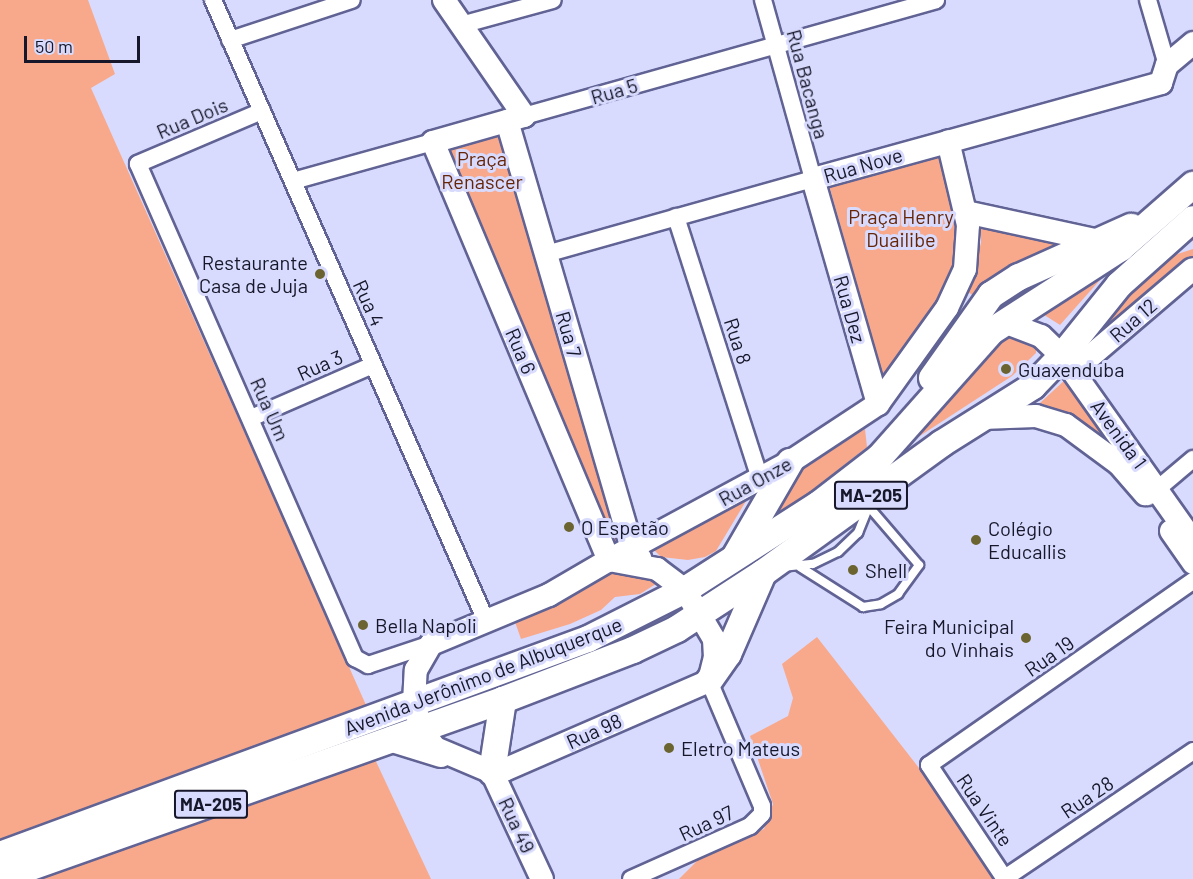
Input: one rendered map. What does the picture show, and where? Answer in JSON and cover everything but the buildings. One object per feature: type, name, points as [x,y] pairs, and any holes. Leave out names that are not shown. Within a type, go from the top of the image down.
[{"type":"main road","name":"Avenida Jerônimo de Albuquerque","points":[[0,855],[588,639],[686,590],[819,504],[891,447],[982,341],[1004,322],[1121,248],[1193,185]]},
{"type":"main road","points":[[819,504],[900,420],[991,295],[1019,277],[1159,216]]},
{"type":"main road","name":"Avenida Jerônimo de Albuquerque","points":[[0,878],[503,700],[633,650],[701,615],[871,501],[980,419],[1068,364],[1119,285],[1193,219]]},
{"type":"main road","points":[[1153,253],[1193,245]]},
{"type":"main road","points":[[731,562],[790,462]]},
{"type":"main road","points":[[709,681],[733,645],[768,569]]},
{"type":"main road","points":[[492,772],[503,700]]},
{"type":"main road","points":[[393,739],[441,754]]},
{"type":"street","name":"Rua 4","points":[[213,0],[487,623]]},
{"type":"street","points":[[230,40],[352,0]]},
{"type":"street","name":"Rua 7","points":[[444,0],[515,119],[546,254],[632,548]]},
{"type":"street","points":[[461,25],[553,0]]},
{"type":"street","name":"Rua Bacanga","points":[[763,0],[813,179]]},
{"type":"street","name":"Rua 5","points":[[292,181],[776,45],[879,8],[936,0]]},
{"type":"street","points":[[1148,0],[1167,65]]},
{"type":"street","name":"Rua Nove","points":[[546,254],[1161,83],[1167,65],[1193,43]]},
{"type":"street","name":"Rua Dois","points":[[138,164],[262,111]]},
{"type":"street","name":"Rua Onze","points":[[368,665],[487,623],[549,595],[790,462],[878,404],[912,361],[958,288],[969,252],[966,212],[948,141]]},
{"type":"street","name":"Rua 6","points":[[433,142],[609,560]]},
{"type":"street","name":"Rua Um","points":[[138,164],[355,658],[368,665]]},
{"type":"street","name":"Rua Dez","points":[[813,179],[878,404]]},
{"type":"street","points":[[966,212],[1099,241]]},
{"type":"street","name":"Rua 8","points":[[676,217],[760,478]]},
{"type":"street","name":"Rua 12","points":[[1068,364],[1193,269]]},
{"type":"street","name":"Avenida 1","points":[[1004,322],[1041,336],[1068,364],[1153,493],[1193,563]]},
{"type":"street","name":"Rua 3","points":[[251,418],[374,365]]},
{"type":"street","name":"Avenida 1","points":[[980,419],[1035,416],[1066,425],[1119,464],[1153,493],[1193,541]]},
{"type":"street","points":[[1153,493],[1193,459]]},
{"type":"street","points":[[632,548],[646,566]]},
{"type":"street","points":[[609,560],[646,566],[666,573],[686,590],[701,615],[715,649],[709,681]]},
{"type":"street","name":"Rua 19","points":[[929,765],[1193,581]]},
{"type":"street","points":[[431,644],[416,670],[414,703],[421,729],[441,754],[492,772]]},
{"type":"street","name":"Rua 98","points":[[492,772],[515,766],[709,681]]},
{"type":"street","name":"Rua 97","points":[[631,879],[750,826],[762,814],[762,806],[709,681]]},
{"type":"street","name":"Rua 28","points":[[1005,878],[1193,751]]},
{"type":"street","name":"Rua Vinte","points":[[929,765],[1005,878]]},
{"type":"street","name":"Rua 49","points":[[492,772],[542,879]]},
{"type":"lane","points":[[800,567],[863,607],[881,604],[898,594],[919,565],[871,501]]},
{"type":"lane","points":[[768,569],[800,567],[826,560],[844,548],[858,533],[871,501]]},
{"type":"green space","points":[[0,0],[88,0],[115,74],[91,88],[366,705],[0,840]]},
{"type":"green space","name":"Praça Renascer","points":[[501,126],[621,542],[614,546],[438,147]]},
{"type":"green space","name":"Praça Henry Duailibe","points":[[941,154],[961,222],[959,255],[936,307],[885,385],[829,185]]},
{"type":"green space","points":[[981,222],[1066,243],[1027,259],[990,283],[976,298],[967,291],[981,243]]},
{"type":"green space","points":[[1193,249],[1193,259],[1084,352],[1083,340],[1162,259]]},
{"type":"green space","points":[[1116,262],[1060,325],[1038,311]]},
{"type":"green space","points":[[1014,334],[1036,345],[1036,353],[1012,376],[912,441],[912,436],[996,342]]},
{"type":"green space","points":[[1066,379],[1117,451],[1082,420],[1040,403]]},
{"type":"green space","points":[[865,429],[867,447],[763,529],[799,467]]},
{"type":"green space","points":[[749,496],[716,551],[705,557],[688,560],[661,557],[653,549],[652,546]]},
{"type":"green space","points":[[610,571],[652,577],[659,582],[640,594],[615,597],[601,610],[570,624],[521,639],[515,622]]},
{"type":"green space","points":[[817,637],[926,777],[993,879],[679,879],[702,856],[764,829],[773,804],[750,736],[788,716],[793,698],[782,664]]},
{"type":"green space","points":[[373,755],[431,879],[23,879]]},
{"type":"place","name":"Restaurante Casa de Juja","points":[[320,274]]},
{"type":"place","name":"Guaxenduba","points":[[1006,369]]},
{"type":"place","name":"O Espetão","points":[[569,527]]},
{"type":"place","name":"Colégio Educallis","points":[[976,540]]},
{"type":"place","name":"Shell","points":[[853,570]]},
{"type":"place","name":"Bella Napoli","points":[[363,625]]},
{"type":"place","name":"Feira Municipal do Vinhais","points":[[1026,638]]},
{"type":"place","name":"Eletro Mateus","points":[[669,748]]}]
